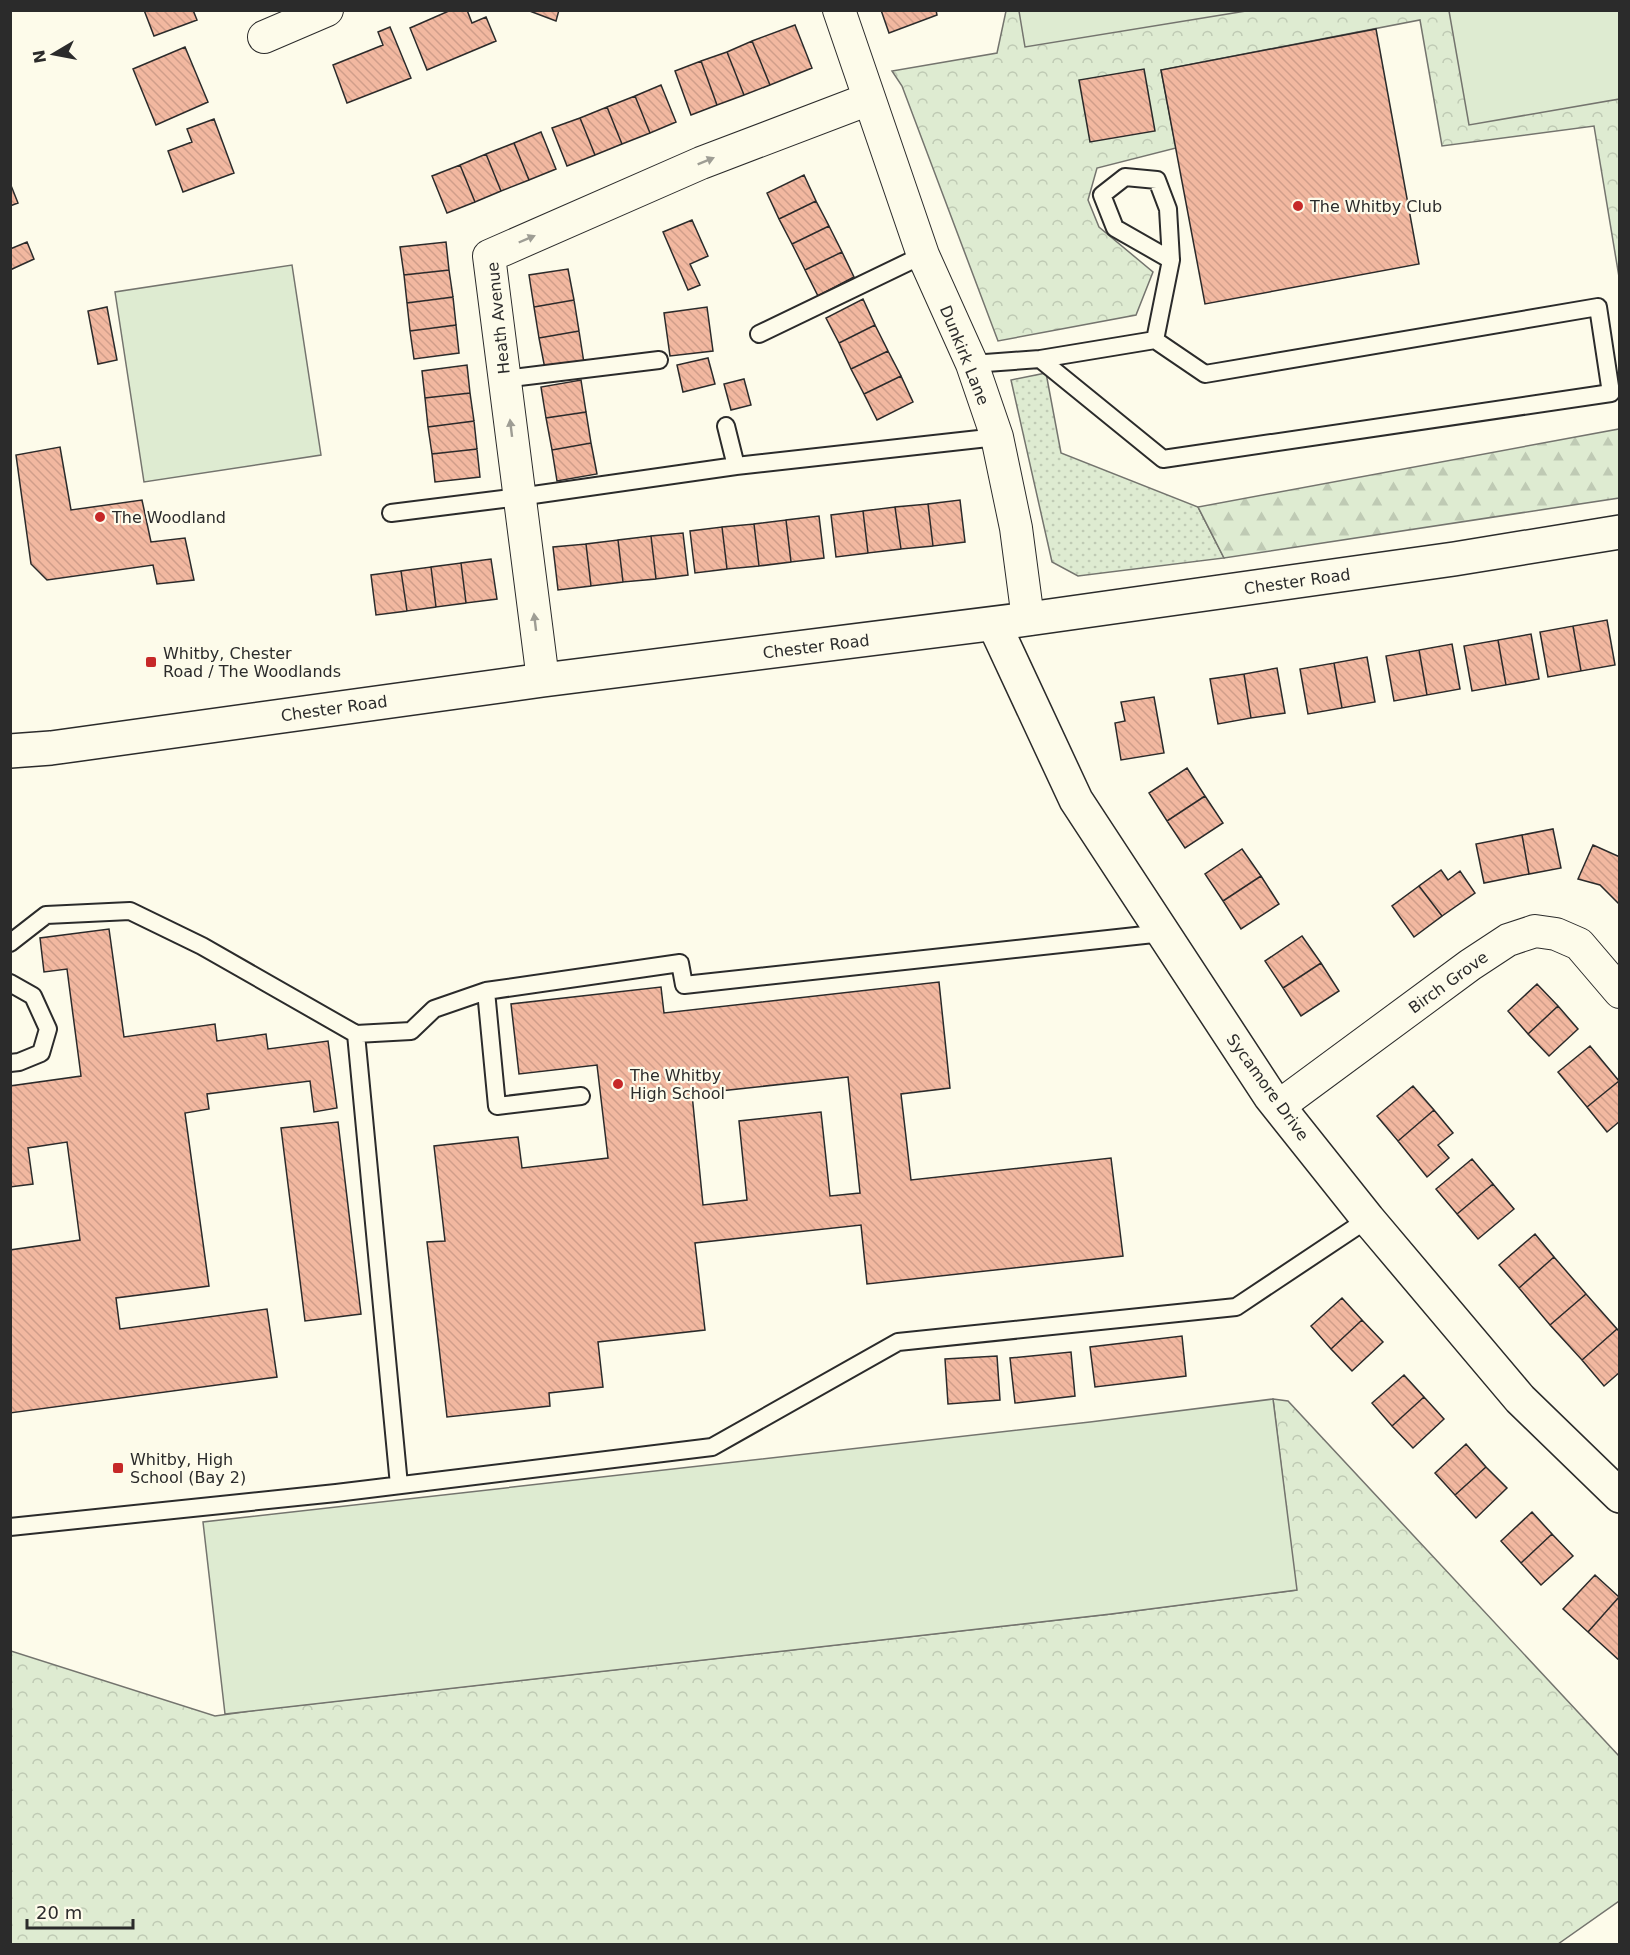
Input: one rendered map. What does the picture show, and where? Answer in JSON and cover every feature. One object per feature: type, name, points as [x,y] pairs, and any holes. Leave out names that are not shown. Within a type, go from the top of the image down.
[{"type":"main road","name":"Chester Road","points":[[10,751],[51,748],[543,680],[994,624],[1454,559],[1620,532]]},
{"type":"main road","name":"Sycamore Drive","points":[[994,624],[1076,800],[1279,1106],[1368,1219],[1520,1399],[1620,1496]]},
{"type":"street","points":[[264,37],[327,10]]},
{"type":"street","name":"Dunkirk Lane","points":[[839,10],[923,255],[972,364],[997,437],[1016,528],[1028,619]]},
{"type":"street","name":"Heath Avenue","points":[[543,680],[489,256],[701,163],[869,99]]},
{"type":"street","name":"Birch Grove","points":[[1279,1106],[1470,965],[1508,940],[1535,931],[1556,934],[1579,944],[1620,992]]},
{"type":"lane","points":[[1155,340],[1171,260],[1168,209],[1157,180],[1125,177],[1102,195],[1115,228],[1171,260]]},
{"type":"lane","points":[[759,334],[923,255]]},
{"type":"lane","points":[[972,364],[1040,359],[1155,340],[1205,374],[1598,307],[1611,393],[1163,459],[1040,359]]},
{"type":"lane","points":[[504,379],[659,360]]},
{"type":"lane","points":[[726,426],[736,466]]},
{"type":"lane","points":[[391,513],[736,466],[997,437]]},
{"type":"lane","points":[[10,943],[46,915],[129,911],[202,946],[356,1034],[411,1031],[434,1009],[486,991],[680,963],[684,985],[1163,933]]},
{"type":"lane","points":[[10,983],[33,996],[48,1029],[42,1053],[10,1063]]},
{"type":"lane","points":[[486,991],[497,1106],[581,1096]]},
{"type":"lane","points":[[356,1034],[399,1485]]},
{"type":"lane","points":[[10,1527],[712,1448],[898,1342],[1236,1307],[1368,1219]]},
{"type":"green space","points":[[1019,10],[1246,11],[1025,47]]},
{"type":"green space","points":[[1006,11],[1619,11],[1619,277],[1594,126],[1442,146],[1420,20],[1161,70],[1176,148],[1097,168],[1088,200],[1099,227],[1153,272],[1136,315],[998,341],[902,86],[892,71],[997,53]]},
{"type":"green space","points":[[1449,11],[1619,11],[1619,99],[1469,125]]},
{"type":"green space","points":[[292,265],[321,455],[144,482],[115,292]]},
{"type":"green space","points":[[1046,373],[1061,453],[1198,507],[1224,558],[1078,576],[1052,562],[1011,380]]},
{"type":"green space","points":[[1619,429],[1619,498],[1224,558],[1198,507]]},
{"type":"green space","points":[[1273,1399],[1288,1401],[1619,1756],[1619,1901],[1558,1944],[11,1944],[11,1651],[215,1716],[1111,1614],[1296,1590]]},
{"type":"green space","points":[[1273,1399],[1297,1590],[1111,1614],[225,1714],[203,1522],[1090,1422]]},
{"type":"building","points":[[144,10],[193,10],[197,20],[154,36]]},
{"type":"building","points":[[451,10],[467,10],[472,23],[486,17],[496,41],[427,70],[410,28]]},
{"type":"building","points":[[527,10],[559,10],[556,21]]},
{"type":"building","points":[[881,10],[936,10],[937,15],[889,33]]},
{"type":"building","points":[[795,25],[812,68],[770,85],[752,41]]},
{"type":"building","points":[[390,27],[411,78],[347,103],[333,65],[383,45],[378,32]]},
{"type":"building","name":"The Whitby Club","points":[[1376,29],[1419,264],[1205,304],[1161,70]]},
{"type":"building","points":[[752,41],[770,85],[744,95],[727,52]]},
{"type":"building","points":[[185,47],[208,102],[156,125],[133,69]]},
{"type":"building","points":[[727,52],[744,95],[717,105],[701,61]]},
{"type":"building","points":[[701,61],[717,105],[691,115],[675,71]]},
{"type":"building","points":[[1144,69],[1155,131],[1090,142],[1079,80]]},
{"type":"building","points":[[661,85],[676,122],[650,133],[635,96]]},
{"type":"building","points":[[635,96],[650,133],[622,144],[607,107]]},
{"type":"building","points":[[607,107],[622,144],[595,155],[580,118]]},
{"type":"building","points":[[580,118],[595,155],[567,166],[552,128]]},
{"type":"building","points":[[214,119],[234,173],[183,192],[168,151],[192,142],[187,129]]},
{"type":"building","points":[[541,132],[556,169],[529,180],[514,143]]},
{"type":"building","points":[[514,143],[529,180],[501,191],[486,154]]},
{"type":"building","points":[[486,154],[501,191],[475,202],[460,165]]},
{"type":"building","points":[[460,165],[475,202],[447,213],[432,176]]},
{"type":"building","points":[[804,175],[816,201],[779,219],[767,193]]},
{"type":"building","points":[[10,183],[18,203],[10,206]]},
{"type":"building","points":[[816,201],[829,226],[792,244],[779,219]]},
{"type":"building","points":[[692,220],[708,256],[690,264],[700,285],[688,290],[663,232]]},
{"type":"building","points":[[829,226],[842,252],[805,270],[792,244]]},
{"type":"building","points":[[27,242],[34,259],[10,270],[10,249]]},
{"type":"building","points":[[446,242],[449,270],[404,275],[400,247]]},
{"type":"building","points":[[842,252],[854,277],[818,296],[805,270]]},
{"type":"building","points":[[568,269],[574,300],[534,307],[529,275]]},
{"type":"building","points":[[449,270],[453,297],[407,303],[404,275]]},
{"type":"building","points":[[453,297],[456,325],[410,331],[407,303]]},
{"type":"building","points":[[863,299],[875,325],[839,343],[826,318]]},
{"type":"building","points":[[574,300],[579,331],[539,338],[534,307]]},
{"type":"building","points":[[107,307],[117,360],[98,364],[88,311]]},
{"type":"building","points":[[707,307],[713,351],[670,356],[664,313]]},
{"type":"building","points":[[456,325],[459,353],[414,359],[410,331]]},
{"type":"building","points":[[875,325],[888,351],[851,369],[839,343]]},
{"type":"building","points":[[579,331],[584,363],[545,369],[539,338]]},
{"type":"building","points":[[888,351],[901,376],[864,394],[851,369]]},
{"type":"building","points":[[708,358],[715,384],[683,392],[677,365]]},
{"type":"building","points":[[467,365],[470,393],[425,398],[422,371]]},
{"type":"building","points":[[901,376],[913,402],[877,420],[864,394]]},
{"type":"building","points":[[744,379],[751,405],[731,410],[724,384]]},
{"type":"building","points":[[581,380],[586,412],[546,418],[541,387]]},
{"type":"building","points":[[470,393],[474,421],[428,427],[425,398]]},
{"type":"building","points":[[586,412],[591,443],[552,450],[546,418]]},
{"type":"building","points":[[474,421],[477,449],[432,454],[428,427]]},
{"type":"building","points":[[591,443],[597,474],[557,481],[552,450]]},
{"type":"building","points":[[60,447],[71,510],[142,500],[151,542],[185,538],[194,580],[157,584],[153,565],[47,580],[31,564],[16,455]]},
{"type":"building","points":[[477,449],[480,477],[435,482],[432,454]]},
{"type":"building","points":[[960,500],[965,542],[933,546],[928,504]]},
{"type":"building","points":[[928,504],[933,546],[901,549],[895,507]]},
{"type":"building","points":[[895,507],[901,549],[868,553],[863,511]]},
{"type":"building","points":[[863,511],[868,553],[836,557],[831,515]]},
{"type":"building","points":[[819,516],[824,558],[791,562],[786,520]]},
{"type":"building","points":[[786,520],[791,562],[759,566],[754,524]]},
{"type":"building","points":[[754,524],[759,566],[727,569],[722,527]]},
{"type":"building","points":[[722,527],[727,569],[695,573],[690,531]]},
{"type":"building","points":[[683,533],[688,575],[656,579],[651,536]]},
{"type":"building","points":[[651,536],[656,579],[623,582],[618,540]]},
{"type":"building","points":[[618,540],[623,582],[591,586],[586,544]]},
{"type":"building","points":[[586,544],[591,586],[558,590],[553,547]]},
{"type":"building","points":[[491,559],[497,599],[466,603],[461,563]]},
{"type":"building","points":[[461,563],[466,603],[436,607],[431,567]]},
{"type":"building","points":[[431,567],[436,607],[407,611],[401,571]]},
{"type":"building","points":[[401,571],[407,611],[376,615],[371,575]]},
{"type":"building","points":[[1607,620],[1615,665],[1581,671],[1573,626]]},
{"type":"building","points":[[1573,626],[1581,671],[1548,677],[1540,632]]},
{"type":"building","points":[[1531,634],[1539,679],[1506,685],[1498,640]]},
{"type":"building","points":[[1498,640],[1506,685],[1472,691],[1464,646]]},
{"type":"building","points":[[1452,644],[1460,689],[1427,695],[1419,650]]},
{"type":"building","points":[[1419,650],[1427,695],[1394,701],[1386,656]]},
{"type":"building","points":[[1367,657],[1375,702],[1342,708],[1334,663]]},
{"type":"building","points":[[1334,663],[1342,708],[1308,714],[1300,669]]},
{"type":"building","points":[[1277,668],[1285,713],[1251,718],[1244,674]]},
{"type":"building","points":[[1244,674],[1251,718],[1218,724],[1210,679]]},
{"type":"building","points":[[1154,697],[1164,753],[1121,760],[1115,723],[1125,721],[1121,702]]},
{"type":"building","points":[[1187,768],[1205,796],[1167,821],[1149,793]]},
{"type":"building","points":[[1205,796],[1223,823],[1185,848],[1167,821]]},
{"type":"building","points":[[1553,829],[1561,868],[1529,874],[1522,835]]},
{"type":"building","points":[[1522,835],[1529,874],[1484,883],[1476,844]]},
{"type":"building","points":[[1593,845],[1620,857],[1620,905],[1600,885],[1578,879]]},
{"type":"building","points":[[1242,849],[1261,876],[1223,901],[1205,874]]},
{"type":"building","points":[[1441,870],[1448,880],[1460,871],[1475,893],[1442,916],[1419,886]]},
{"type":"building","points":[[1261,876],[1279,904],[1241,929],[1223,901]]},
{"type":"building","points":[[1419,886],[1442,916],[1414,937],[1392,906]]},
{"type":"building","points":[[109,929],[124,1037],[215,1024],[217,1041],[266,1034],[268,1049],[328,1041],[337,1108],[314,1112],[310,1081],[207,1094],[209,1109],[185,1113],[209,1286],[116,1298],[120,1329],[267,1309],[277,1377],[10,1413],[10,1250],[80,1240],[67,1142],[28,1148],[33,1184],[10,1187],[10,1086],[81,1076],[67,969],[44,972],[40,938]]},
{"type":"building","points":[[1302,936],[1321,963],[1283,988],[1265,961]]},
{"type":"building","points":[[1321,963],[1339,991],[1301,1016],[1283,988]]},
{"type":"building","points":[[939,982],[950,1088],[901,1094],[911,1180],[1111,1158],[1123,1256],[867,1284],[861,1225],[695,1243],[705,1330],[598,1342],[603,1387],[549,1393],[550,1406],[447,1417],[427,1242],[445,1241],[434,1146],[518,1137],[522,1168],[608,1158],[597,1065],[519,1074],[511,1004],[661,987],[664,1013]],"holes":[[[848,1077],[860,1193],[830,1196],[821,1112],[739,1121],[747,1200],[703,1205],[692,1094]]]},
{"type":"building","points":[[1537,984],[1558,1006],[1528,1034],[1508,1011]]},
{"type":"building","points":[[1558,1006],[1578,1029],[1549,1056],[1528,1034]]},
{"type":"building","points":[[1590,1046],[1619,1081],[1587,1107],[1558,1072]]},
{"type":"building","points":[[1619,1081],[1620,1121],[1607,1132],[1587,1107]]},
{"type":"building","points":[[1413,1086],[1434,1110],[1398,1141],[1377,1116]]},
{"type":"building","points":[[1434,1110],[1453,1133],[1438,1145],[1449,1158],[1427,1177],[1398,1141]]},
{"type":"building","points":[[338,1122],[361,1314],[305,1321],[281,1128]]},
{"type":"building","points":[[1472,1159],[1493,1184],[1457,1214],[1436,1189]]},
{"type":"building","points":[[1493,1184],[1514,1209],[1478,1239],[1457,1214]]},
{"type":"building","points":[[1535,1234],[1554,1257],[1519,1288],[1499,1265]]},
{"type":"building","points":[[1554,1257],[1586,1294],[1550,1325],[1519,1288]]},
{"type":"building","points":[[1586,1294],[1617,1329],[1582,1360],[1550,1325]]},
{"type":"building","points":[[1342,1298],[1362,1320],[1331,1349],[1311,1326]]},
{"type":"building","points":[[1362,1320],[1383,1342],[1352,1371],[1331,1349]]},
{"type":"building","points":[[1617,1329],[1620,1332],[1620,1372],[1604,1386],[1582,1360]]},
{"type":"building","points":[[1182,1336],[1186,1376],[1095,1387],[1090,1347]]},
{"type":"building","points":[[1071,1352],[1075,1396],[1015,1403],[1010,1358]]},
{"type":"building","points":[[997,1356],[1000,1400],[948,1404],[945,1359]]},
{"type":"building","points":[[1404,1375],[1424,1397],[1392,1426],[1372,1403]]},
{"type":"building","points":[[1424,1397],[1444,1419],[1413,1448],[1392,1426]]},
{"type":"building","points":[[1466,1444],[1486,1467],[1455,1495],[1435,1473]]},
{"type":"building","points":[[1486,1467],[1507,1488],[1476,1518],[1455,1495]]},
{"type":"building","points":[[1532,1512],[1552,1534],[1521,1563],[1501,1541]]},
{"type":"building","points":[[1552,1534],[1573,1556],[1541,1585],[1521,1563]]},
{"type":"building","points":[[1595,1575],[1619,1597],[1588,1632],[1563,1609]]},
{"type":"building","points":[[1620,1598],[1620,1661],[1588,1632]]},
{"type":"place","name":"The Whitby Club","points":[[1298,206]]},
{"type":"place","name":"The Woodland","points":[[100,517]]},
{"type":"place","name":"Whitby, Chester Road / The Woodlands","points":[[151,662]]},
{"type":"place","name":"The Whitby High School","points":[[618,1084]]},
{"type":"place","name":"Whitby, High School (Bay 2)","points":[[118,1468]]}]
